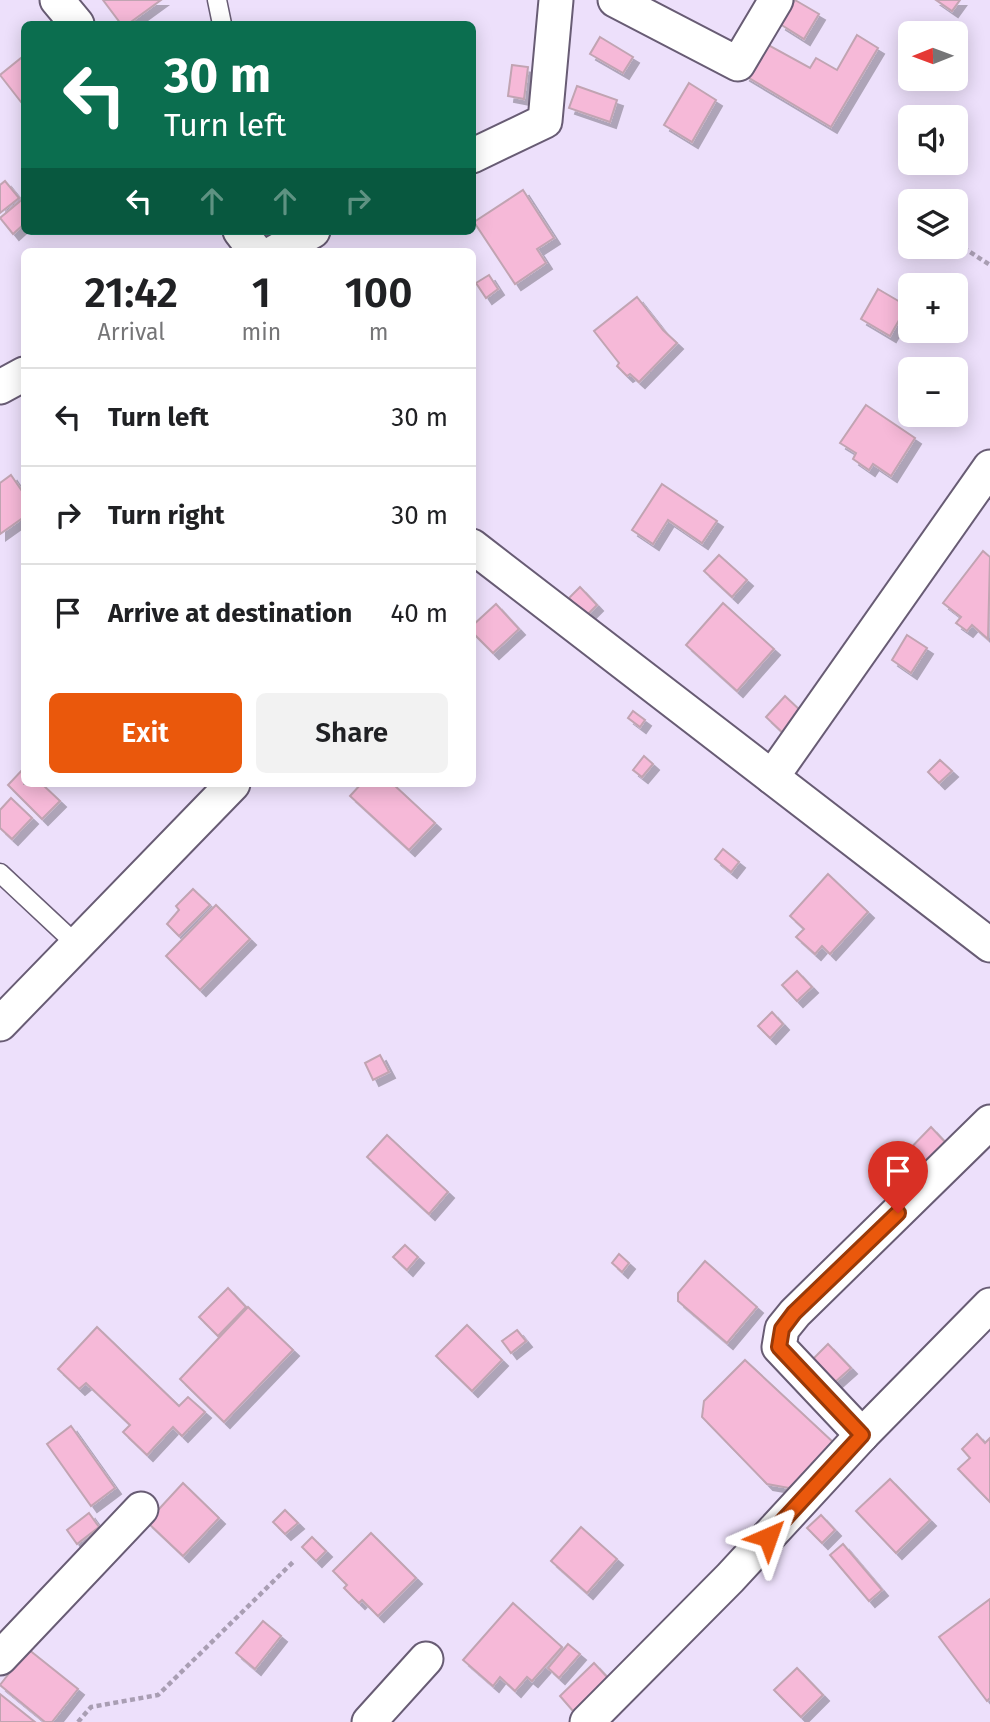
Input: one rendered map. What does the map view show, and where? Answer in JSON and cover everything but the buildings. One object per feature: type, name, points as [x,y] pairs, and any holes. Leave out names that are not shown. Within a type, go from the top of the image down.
[{"type":"street","points":[[58,0],[75,21]]},
{"type":"street","points":[[615,0],[738,64],[776,0]]},
{"type":"street","points":[[476,154],[545,121],[549,2]]},
{"type":"street","points":[[244,235],[255,248]]},
{"type":"street","points":[[282,248],[306,235]]},
{"type":"street","points":[[0,387],[21,376]]},
{"type":"street","points":[[772,777],[990,467]]},
{"type":"street","points":[[476,550],[990,945]]},
{"type":"street","points":[[0,1024],[230,787]]},
{"type":"street","points":[[862,1435],[779,1347],[782,1329],[794,1313],[990,1122]]},
{"type":"street","points":[[587,1722],[730,1578],[862,1435],[990,1305]]},
{"type":"street","points":[[0,1658],[141,1509]]},
{"type":"street","points":[[369,1722],[426,1660]]},
{"type":"lane","points":[[218,0],[222,21]]},
{"type":"lane","points":[[0,873],[76,944]]},
{"type":"path","points":[[968,251],[990,265]]},
{"type":"path","points":[[78,1722],[90,1707],[158,1695],[293,1562]]},
{"type":"route","points":[[768,1537],[862,1435],[779,1347],[782,1329],[794,1313],[898,1213]]}]
